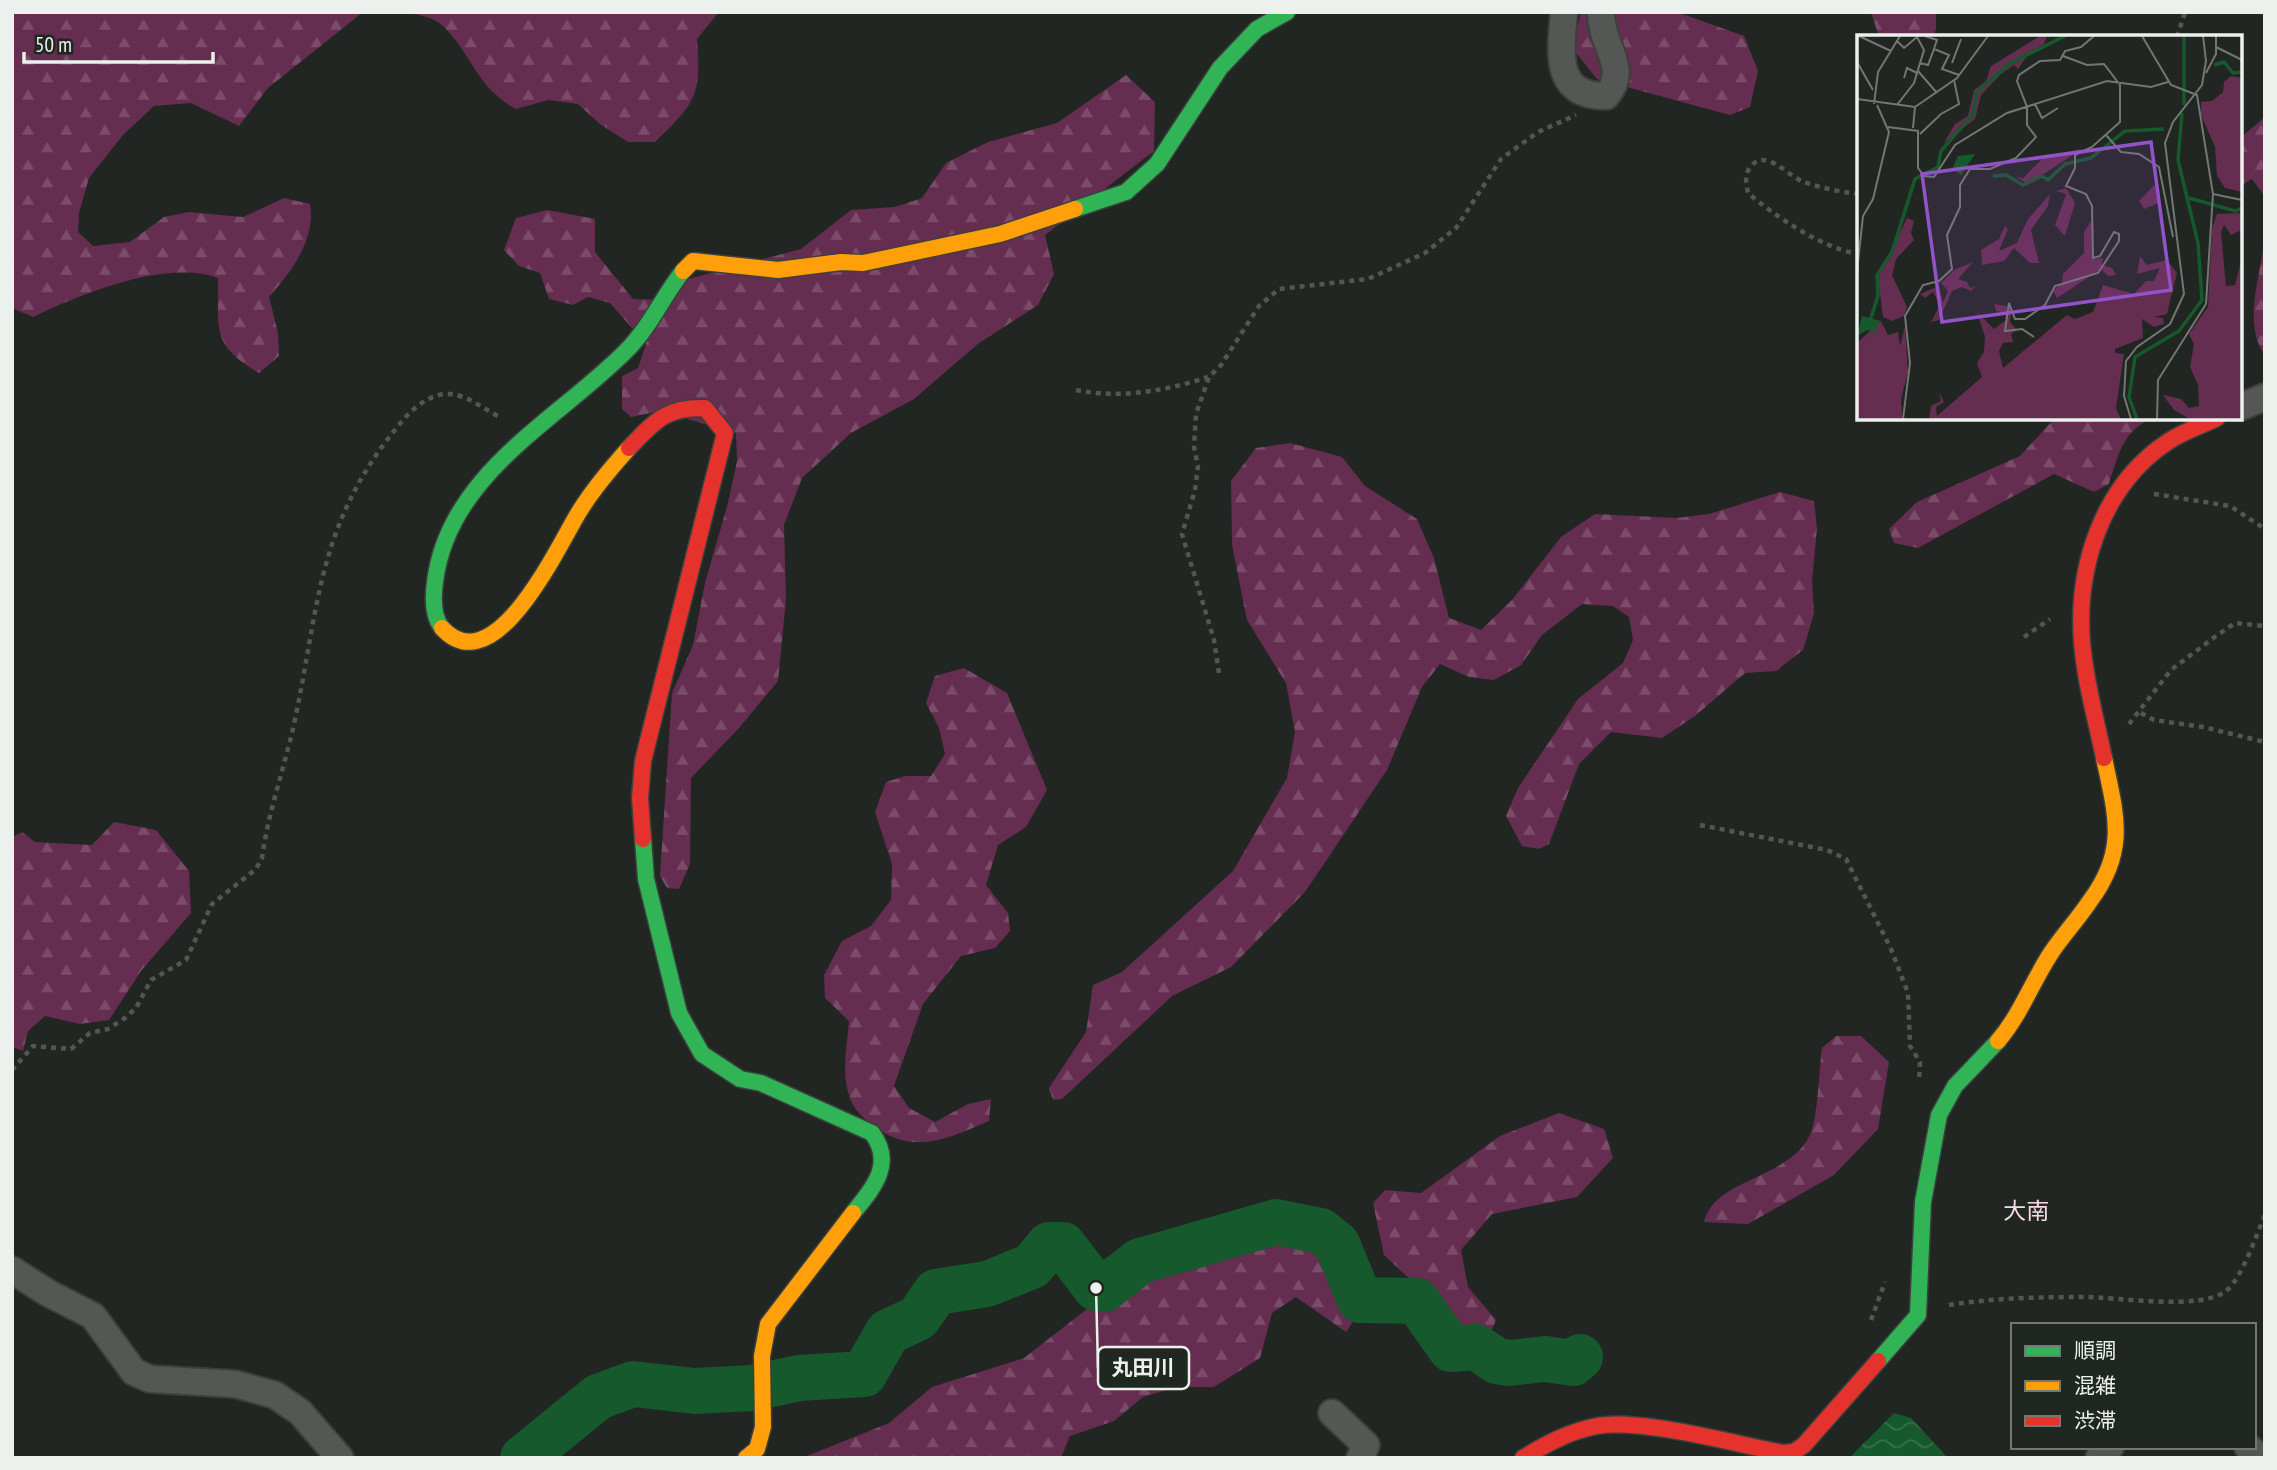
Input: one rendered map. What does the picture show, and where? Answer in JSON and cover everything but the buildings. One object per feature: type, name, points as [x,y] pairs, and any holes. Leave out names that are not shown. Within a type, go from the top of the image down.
[{"type":"street","points":[[746,1458],[757,1449],[762,1427],[761,1377],[768,1324],[878,1181],[885,1162],[882,1146],[872,1133],[761,1083],[740,1079],[702,1054],[679,1013],[646,879],[640,798],[643,761],[725,433],[719,421],[705,408],[669,412],[648,430],[589,497],[543,575],[500,630],[483,639],[461,641],[441,629],[433,613],[443,546],[457,514],[479,485],[643,333],[676,276],[693,261],[778,270],[841,262],[863,263],[1000,234],[1126,192],[1157,164],[1220,68],[1257,29],[1287,12]]},
{"type":"street","points":[[1564,12],[1560,61],[1568,79],[1578,90],[1591,96],[1606,96],[1616,85],[1618,69],[1600,29],[1601,12]]},
{"type":"street","points":[[2242,406],[2265,397]]},
{"type":"street","points":[[1523,1458],[1584,1427],[1602,1423],[1626,1424],[1783,1453],[1794,1452],[1804,1445],[1919,1315],[1917,1292],[1928,1163],[1935,1126],[1948,1095],[2014,1021],[2051,953],[2103,886],[2116,847],[2110,790],[2082,639],[2083,591],[2092,551],[2110,502],[2129,476],[2169,441],[2213,420]]},
{"type":"street","points":[[12,1270],[48,1293],[93,1316],[134,1372],[150,1379],[235,1384],[275,1395],[300,1412],[340,1458]]},
{"type":"street","points":[[1332,1413],[1366,1445],[1360,1458]]},
{"type":"path","points":[[2178,35],[2185,12]]},
{"type":"path","points":[[1219,673],[1214,640],[1182,534],[1195,490],[1198,466],[1194,447],[1196,414],[1209,377],[1221,365],[1259,306],[1279,289],[1368,279],[1425,253],[1456,228],[1501,159],[1538,132],[1587,108],[1591,96]]},
{"type":"path","points":[[1857,194],[1802,181],[1773,162],[1762,159],[1752,164],[1746,173],[1748,192],[1767,209],[1803,231],[1857,253]]},
{"type":"path","points":[[1076,390],[1119,395],[1181,386],[1209,377]]},
{"type":"path","points":[[12,1070],[33,1046],[71,1049],[90,1033],[108,1029],[125,1018],[136,1008],[151,980],[186,960],[212,904],[256,869],[295,722],[318,591],[336,527],[360,476],[403,419],[421,403],[439,395],[455,394],[508,421],[541,426]]},
{"type":"path","points":[[2129,476],[2137,488],[2146,492],[2230,506],[2265,529]]},
{"type":"path","points":[[2265,626],[2235,623],[2216,636],[2171,670],[2141,713],[2154,720],[2203,727],[2265,742]]},
{"type":"path","points":[[1700,825],[1827,850],[1846,859],[1891,949],[1908,993],[1910,1046],[1920,1062],[1919,1086]]},
{"type":"path","points":[[1919,1315],[1945,1306],[1981,1300],[2083,1297],[2187,1301],[2210,1298],[2226,1290],[2236,1277],[2265,1214]]},
{"type":"path","points":[[1869,1324],[1886,1281]]},
{"type":"green space","points":[[13,12],[363,12],[268,88],[239,126],[191,103],[154,106],[123,135],[89,178],[79,213],[78,232],[93,246],[130,242],[164,217],[189,212],[243,217],[284,198],[310,204],[311,217],[306,242],[294,265],[269,297],[278,333],[279,356],[259,373],[232,353],[220,334],[218,278],[197,273],[149,276],[99,290],[33,317],[12,308]]},
{"type":"green space","points":[[402,12],[719,12],[697,39],[698,73],[693,97],[687,107],[655,142],[628,142],[600,124],[578,104],[548,100],[516,109],[483,81],[454,38],[440,23]]},
{"type":"green space","points":[[1581,12],[1677,12],[1744,36],[1758,71],[1750,107],[1730,115],[1597,79],[1573,49]]},
{"type":"green space","points":[[1871,12],[1936,12],[1936,30],[1933,35],[1878,35]]},
{"type":"green space","points":[[1126,75],[1155,102],[1154,151],[1045,235],[1054,274],[1038,305],[979,343],[914,399],[851,433],[802,478],[784,525],[786,599],[778,681],[739,728],[691,778],[690,864],[679,889],[667,888],[660,876],[672,693],[693,645],[705,583],[728,503],[737,461],[736,433],[660,411],[631,417],[622,409],[622,376],[638,368],[646,344],[610,303],[588,297],[573,305],[549,299],[540,273],[519,266],[504,250],[516,218],[547,210],[595,219],[595,252],[633,299],[659,300],[688,279],[801,249],[851,210],[895,207],[922,198],[946,163],[988,142],[1057,123]]},
{"type":"green space","points":[[2265,117],[2265,355],[2258,343],[2254,317],[2264,242],[2263,194],[2252,179],[2242,185],[2242,136]]},
{"type":"green space","points":[[2053,420],[2148,420],[2134,430],[2123,445],[2109,484],[2094,492],[2054,474],[1918,548],[1894,543],[1889,529],[1917,502],[2020,456]]},
{"type":"green space","points":[[1290,443],[1342,457],[1365,486],[1417,519],[1434,558],[1449,618],[1481,630],[1512,600],[1561,537],[1595,514],[1677,518],[1709,514],[1780,492],[1814,501],[1817,528],[1812,581],[1814,613],[1803,650],[1776,671],[1745,673],[1695,716],[1662,738],[1611,732],[1579,764],[1549,844],[1539,849],[1522,846],[1506,816],[1518,788],[1578,699],[1623,663],[1633,640],[1629,617],[1613,606],[1582,604],[1542,635],[1521,665],[1494,680],[1469,677],[1440,664],[1422,687],[1387,770],[1305,892],[1231,967],[1172,996],[1062,1099],[1053,1100],[1049,1088],[1086,1032],[1093,985],[1122,972],[1233,871],[1287,778],[1295,732],[1286,683],[1247,620],[1232,545],[1231,481],[1256,448]]},
{"type":"green space","points":[[964,668],[1007,693],[1047,790],[1026,827],[998,845],[986,885],[1008,913],[1010,931],[995,948],[961,956],[923,1004],[894,1086],[909,1108],[935,1122],[968,1104],[991,1099],[989,1121],[943,1139],[913,1142],[884,1133],[865,1119],[854,1106],[845,1075],[849,1021],[825,998],[824,975],[842,941],[871,926],[891,900],[892,864],[875,812],[886,782],[905,776],[931,776],[945,754],[939,728],[926,703],[935,676]]},
{"type":"green space","points":[[114,822],[156,830],[189,871],[191,913],[141,971],[109,1020],[80,1024],[45,1016],[28,1031],[23,1051],[12,1047],[12,837],[22,832],[35,842],[92,845]]},
{"type":"green space","points":[[1836,1036],[1861,1036],[1889,1062],[1878,1129],[1834,1175],[1748,1224],[1704,1222],[1711,1207],[1722,1196],[1786,1161],[1800,1150],[1813,1127],[1822,1048]]},
{"type":"green space","points":[[1559,1113],[1604,1129],[1613,1158],[1577,1197],[1492,1214],[1461,1250],[1468,1287],[1496,1320],[1486,1343],[1451,1325],[1438,1305],[1384,1255],[1373,1203],[1385,1190],[1421,1193],[1500,1136]]},
{"type":"green space","points":[[1256,1228],[1314,1242],[1335,1259],[1358,1314],[1346,1332],[1296,1297],[1272,1313],[1260,1358],[1214,1387],[1176,1387],[1143,1397],[1114,1421],[1070,1436],[1061,1458],[802,1458],[889,1423],[932,1387],[1024,1358],[1137,1270],[1220,1245]]},
{"type":"water","points":[[1894,1413],[1911,1418],[1948,1458],[1849,1458]]},
{"type":"waterway","points":[[523,1458],[598,1397],[633,1384],[695,1391],[752,1388],[799,1378],[864,1374],[888,1332],[918,1318],[936,1292],[987,1284],[1032,1266],[1049,1245],[1063,1245],[1096,1288],[1104,1289],[1140,1261],[1276,1222],[1321,1231],[1337,1244],[1360,1300],[1417,1301],[1451,1349],[1476,1347],[1497,1361],[1509,1363],[1545,1359],[1573,1363],[1580,1357]]},
{"type":"traffic: fast","points":[[1075,209],[1126,192],[1157,164],[1220,68],[1257,29],[1287,12]]},
{"type":"traffic: fast","points":[[442,628],[435,612],[435,582],[444,544],[461,510],[483,480],[510,452],[627,350],[683,271]]},
{"type":"traffic: fast","points":[[643,839],[646,879],[679,1013],[702,1054],[740,1079],[761,1083],[872,1133],[879,1144],[882,1155],[879,1175],[853,1213]]},
{"type":"traffic: fast","points":[[1878,1361],[1918,1315],[1923,1202],[1939,1115],[1955,1086],[1998,1041]]},
{"type":"traffic: slow","points":[[683,271],[693,261],[778,270],[841,262],[863,263],[1000,234],[1075,209]]},
{"type":"traffic: slow","points":[[442,628],[462,641],[483,639],[503,625],[523,604],[541,578],[590,495],[629,448]]},
{"type":"traffic: slow","points":[[1998,1041],[2051,953],[2102,883],[2110,865],[2116,832],[2104,758]]},
{"type":"traffic: slow","points":[[746,1458],[757,1449],[763,1427],[762,1356],[768,1324],[853,1213]]},
{"type":"traffic: jam","points":[[629,448],[654,423],[671,413],[692,408],[705,408],[725,433],[643,761],[640,798],[643,839]]},
{"type":"traffic: jam","points":[[2104,758],[2082,642],[2081,613],[2089,556],[2111,503],[2146,459],[2175,437],[2213,420]]},
{"type":"traffic: jam","points":[[1523,1458],[1577,1431],[1616,1424],[1715,1438],[1783,1453],[1794,1452],[1804,1445],[1878,1361]]},
{"type":"place","name":"丸田川","points":[[1096,1288]]},
{"type":"district","name":"大南","points":[[2026,1211]]}]
